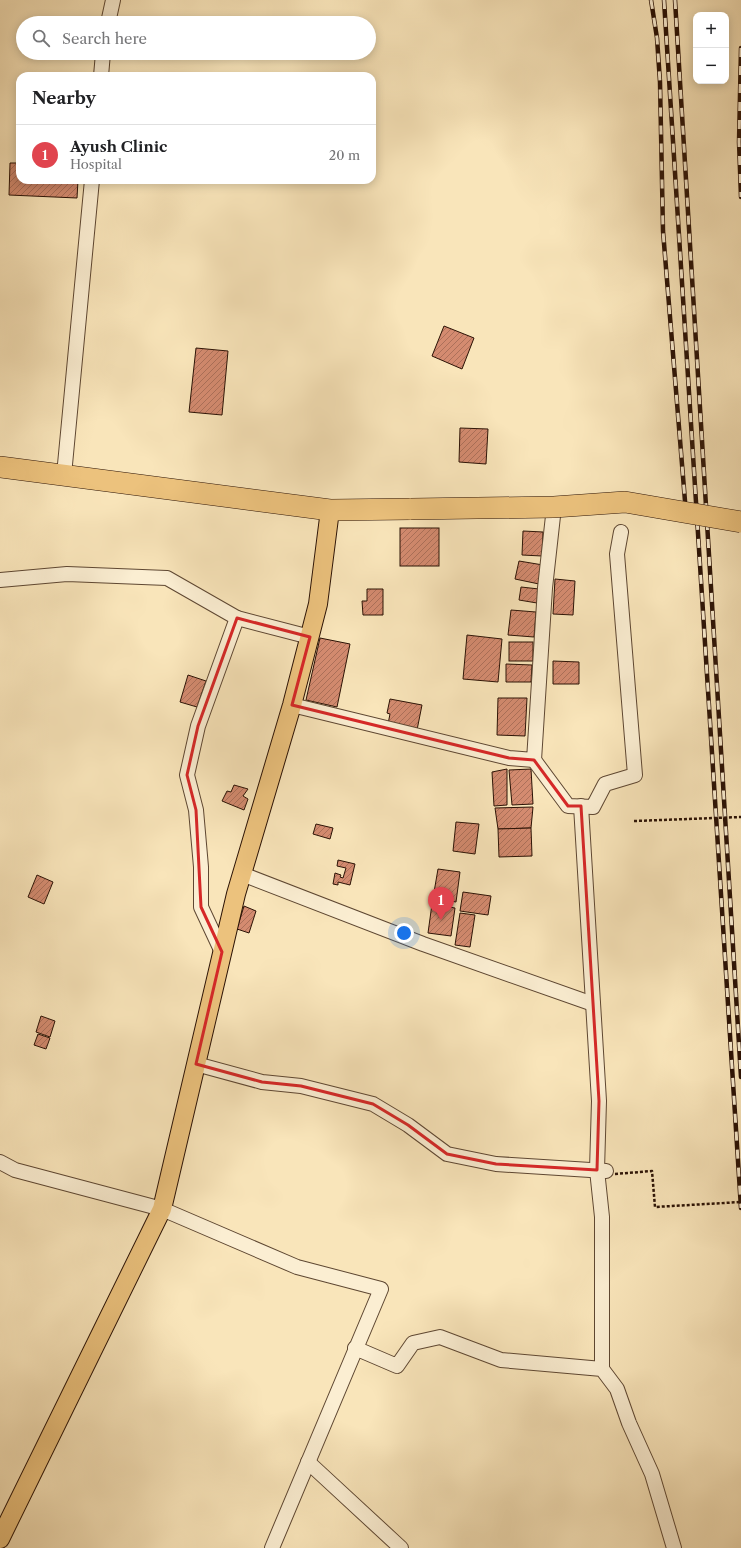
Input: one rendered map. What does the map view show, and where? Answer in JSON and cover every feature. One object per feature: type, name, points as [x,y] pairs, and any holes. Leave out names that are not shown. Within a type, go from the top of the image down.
[{"type":"highway","points":[[0,467],[330,510],[554,507],[625,502],[741,522]]},
{"type":"main road","points":[[0,1539],[162,1209],[222,952],[242,874],[292,706],[310,638],[318,604],[330,510]]},
{"type":"street","points":[[110,16],[113,0]]},
{"type":"street","points":[[101,72],[102,60]]},
{"type":"street","points":[[64,475],[92,184]]},
{"type":"street","points":[[554,507],[545,588],[534,760],[568,806],[593,807],[605,784],[635,776],[617,554],[621,532]]},
{"type":"street","points":[[0,580],[67,574],[167,578],[237,618],[310,638]]},
{"type":"street","points":[[222,952],[201,907],[201,867],[196,817],[187,775],[198,726],[237,618]]},
{"type":"street","points":[[292,706],[509,758],[534,760]]},
{"type":"street","points":[[582,806],[599,1101],[606,1172],[602,1217],[602,1369],[617,1389],[629,1422],[652,1474],[674,1548]]},
{"type":"street","points":[[242,874],[423,944],[593,1004]]},
{"type":"street","points":[[196,1064],[262,1082],[301,1086],[373,1104],[408,1125],[447,1154],[496,1164],[606,1172]]},
{"type":"street","points":[[0,1162],[15,1170],[162,1209],[297,1267],[380,1288],[272,1548]]},
{"type":"street","points":[[355,1348],[397,1366],[413,1343],[440,1337],[501,1360],[602,1369]]},
{"type":"street","points":[[308,1462],[402,1548]]},
{"type":"path","points":[[634,821],[741,817]]},
{"type":"path","points":[[606,1172],[652,1171],[655,1207],[741,1202]]},
{"type":"highlighted area","points":[[237,618],[310,637],[292,705],[509,758],[534,760],[568,806],[581,806],[599,1101],[597,1170],[496,1164],[447,1154],[408,1125],[373,1104],[301,1086],[262,1082],[196,1064],[222,952],[201,907],[196,810],[187,775],[198,726]]},
{"type":"building","points":[[10,163],[16,163],[16,184],[78,184],[77,198],[9,195]]},
{"type":"building","points":[[444,326],[474,338],[462,369],[432,356]]},
{"type":"building","points":[[196,348],[228,351],[222,415],[189,412]]},
{"type":"building","points":[[460,428],[488,429],[486,464],[459,462]]},
{"type":"building","points":[[400,528],[439,528],[439,566],[400,566]]},
{"type":"building","points":[[523,531],[543,532],[542,556],[522,555]]},
{"type":"building","points":[[519,561],[543,565],[539,584],[515,579]]},
{"type":"building","points":[[555,579],[575,581],[573,615],[553,614]]},
{"type":"building","points":[[521,587],[539,589],[537,603],[519,600]]},
{"type":"building","points":[[367,589],[383,589],[383,615],[363,615],[362,601],[367,601]]},
{"type":"building","points":[[511,610],[536,612],[534,637],[508,635]]},
{"type":"building","points":[[467,635],[502,639],[498,682],[463,679]]},
{"type":"building","points":[[320,638],[350,644],[337,707],[306,700]]},
{"type":"building","points":[[509,642],[533,642],[533,661],[509,661]]},
{"type":"building","points":[[553,661],[579,662],[579,684],[553,684]]},
{"type":"building","points":[[506,664],[532,665],[531,682],[506,682]]},
{"type":"building","points":[[188,675],[206,681],[197,707],[180,702]]},
{"type":"building","points":[[498,698],[527,698],[525,736],[497,735]]},
{"type":"building","points":[[390,699],[422,705],[417,730],[388,724],[390,714],[387,713]]},
{"type":"building","points":[[507,769],[507,805],[494,806],[492,772]]},
{"type":"building","points":[[531,769],[533,804],[512,805],[509,770]]},
{"type":"building","points":[[234,785],[248,789],[243,796],[248,799],[244,810],[222,801],[227,791],[231,792]]},
{"type":"building","points":[[533,807],[531,828],[498,829],[495,808]]},
{"type":"building","points":[[456,822],[479,824],[475,854],[453,851]]},
{"type":"building","points":[[316,824],[333,828],[330,839],[313,834]]},
{"type":"building","points":[[531,828],[532,856],[499,857],[498,829]]},
{"type":"building","points":[[338,860],[355,864],[350,885],[338,882],[338,885],[333,884],[335,873],[341,875],[340,877],[343,878],[346,868],[337,866]]},
{"type":"building","points":[[438,869],[460,872],[456,902],[433,898]]},
{"type":"building","points":[[37,875],[53,882],[44,904],[28,897]]},
{"type":"building","points":[[463,892],[491,896],[488,915],[460,911]]},
{"type":"building","points":[[432,904],[455,908],[451,936],[428,933]]},
{"type":"building","points":[[244,906],[256,911],[249,933],[237,929]]},
{"type":"building","points":[[460,913],[475,915],[470,947],[455,945]]},
{"type":"building","points":[[41,1016],[55,1021],[50,1037],[36,1032]]},
{"type":"building","points":[[38,1034],[50,1038],[46,1049],[34,1045]]},
{"type":"railway","points":[[651,0],[657,38],[660,82],[663,231],[685,501]]},
{"type":"railway","points":[[664,0],[741,1208]]},
{"type":"railway","points":[[675,0],[741,1077]]},
{"type":"railway","points":[[741,48],[739,142],[741,197]]},
{"type":"place","name":"Ayush Clinic","points":[[441,920]]}]
